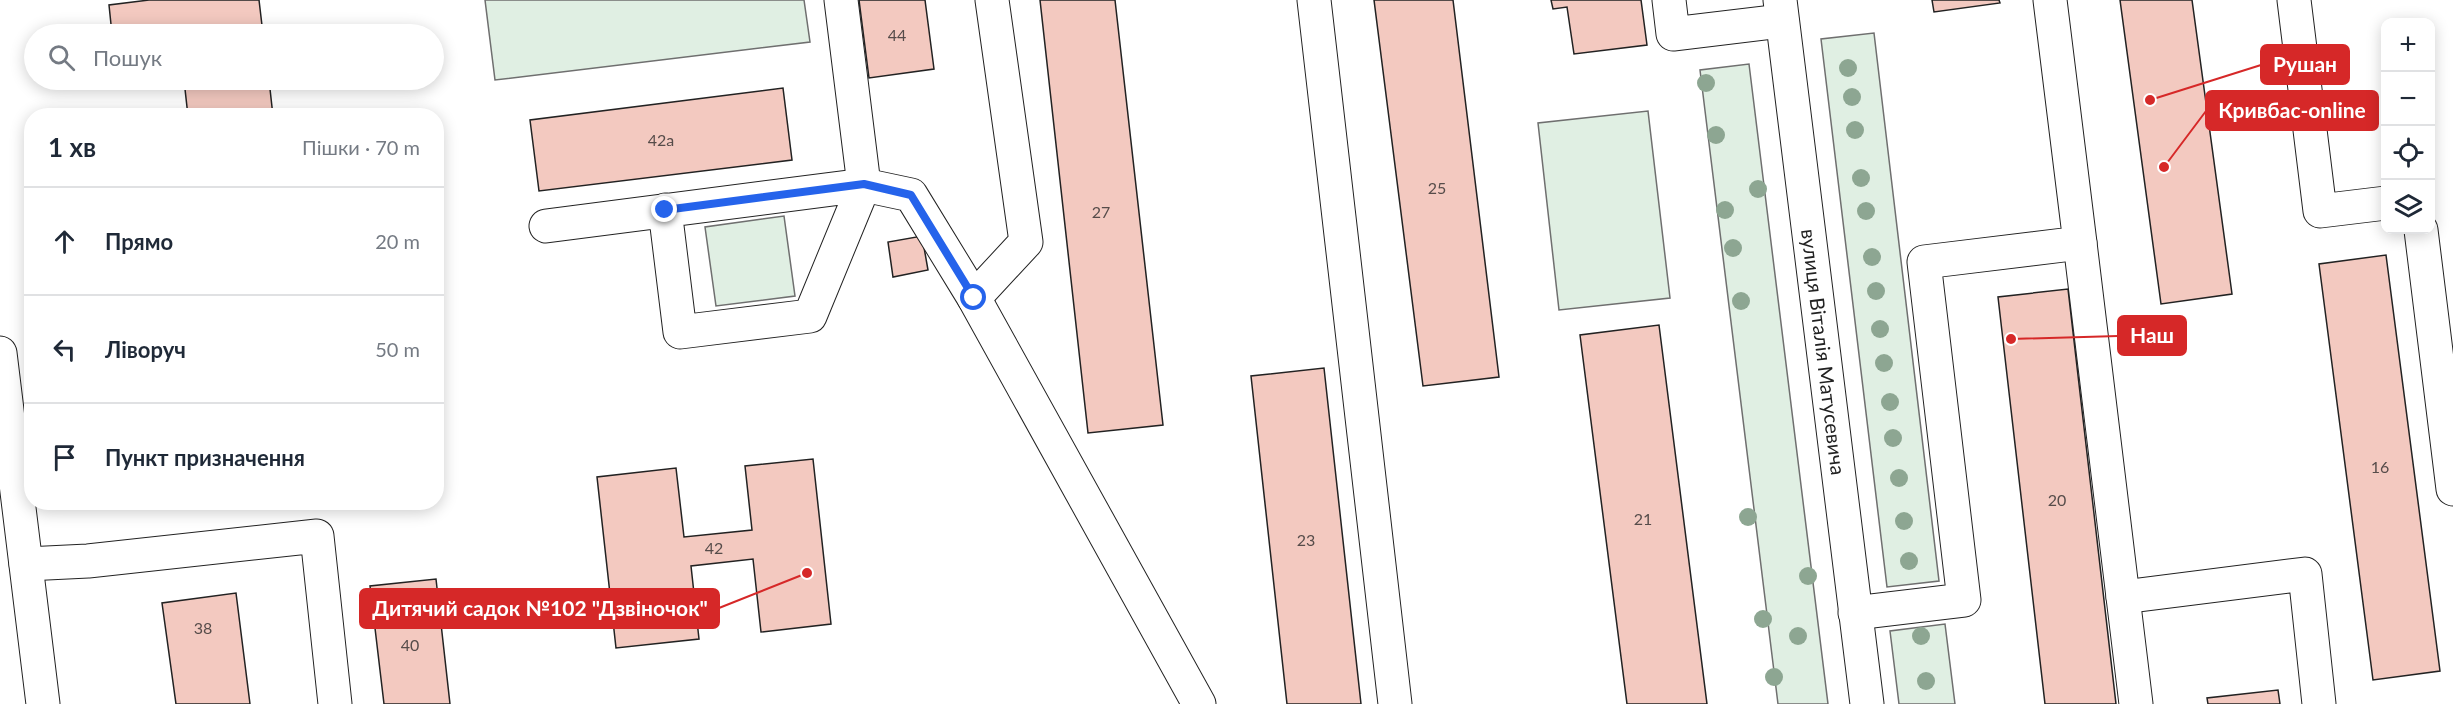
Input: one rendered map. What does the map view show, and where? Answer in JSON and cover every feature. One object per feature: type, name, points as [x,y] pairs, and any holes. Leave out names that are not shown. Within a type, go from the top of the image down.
[{"type":"street","points":[[665,210],[680,332],[810,316],[864,184],[841,0]]},
{"type":"street","points":[[974,298],[1026,242],[992,0]]},
{"type":"street","points":[[1314,0],[1395,704]]},
{"type":"street","points":[[1669,0],[1673,34],[1781,10]]},
{"type":"street","points":[[2050,0],[2136,704]]},
{"type":"street","points":[[2294,0],[2320,212],[2381,204]]},
{"type":"street","name":"вулиця Віталія Матусевича","points":[[1781,10],[1867,704]]},
{"type":"street","points":[[546,226],[864,184],[911,195],[974,298],[1199,704]]},
{"type":"street","points":[[2421,234],[2453,489]]},
{"type":"street","points":[[1856,613],[1964,600],[1924,262],[2080,243]]},
{"type":"street","points":[[0,353],[9,499],[26,564],[43,704]]},
{"type":"street","points":[[26,564],[88,561],[317,536],[335,704]]},
{"type":"street","points":[[2123,597],[2305,574],[2319,704]]},
{"type":"green space","points":[[485,0],[804,0],[810,42],[495,80]]},
{"type":"green space","points":[[1874,33],[1939,581],[1887,587],[1821,39]]},
{"type":"green space","points":[[1749,64],[1828,704],[1778,704],[1700,70]]},
{"type":"green space","points":[[1648,111],[1670,298],[1559,310],[1538,123]]},
{"type":"green space","points":[[784,216],[795,296],[716,306],[705,227]]},
{"type":"green space","points":[[1945,624],[1955,704],[1899,704],[1890,631]]},
{"type":"building","points":[[149,0],[259,0],[262,24],[111,24],[109,5]]},
{"type":"building","points":[[859,0],[925,0],[934,69],[869,78]]},
{"type":"building","points":[[1040,0],[1115,0],[1163,425],[1088,433]]},
{"type":"building","points":[[1374,0],[1453,0],[1499,377],[1423,386]]},
{"type":"building","points":[[1551,0],[1641,0],[1647,45],[1574,54],[1567,7],[1553,9]]},
{"type":"building","points":[[1932,0],[1999,0],[2000,3],[1934,12]]},
{"type":"building","points":[[2120,0],[2192,0],[2232,294],[2161,304]]},
{"type":"building","points":[[783,88],[792,160],[539,191],[530,120]]},
{"type":"building","points":[[185,90],[270,90],[272,108],[187,108]]},
{"type":"building","points":[[922,236],[928,270],[893,277],[888,242]]},
{"type":"building","points":[[2386,255],[2440,671],[2373,680],[2319,264]]},
{"type":"building","points":[[2068,289],[2116,704],[2045,704],[1998,297]]},
{"type":"building","points":[[1659,325],[1707,704],[1627,704],[1580,335]]},
{"type":"building","points":[[1324,368],[1361,704],[1287,704],[1251,376]]},
{"type":"building","points":[[813,459],[831,624],[761,632],[753,559],[691,566],[699,639],[616,648],[597,477],[676,468],[684,537],[752,530],[745,466]]},
{"type":"building","points":[[436,579],[450,704],[384,704],[370,586]]},
{"type":"building","points":[[236,593],[250,704],[176,704],[162,603]]},
{"type":"building","points":[[2278,690],[2280,704],[2208,704],[2207,698]]},
{"type":"place","name":"Рушан","points":[[2150,100]]},
{"type":"place","name":"Кривбас-online","points":[[2164,167]]},
{"type":"place","name":"Наш","points":[[2011,339]]},
{"type":"place","name":"Дитячий садок №102 \"Дзвіночок\"","points":[[807,573]]},
{"type":"route","points":[[665,210],[864,184],[911,195],[974,298]]}]
